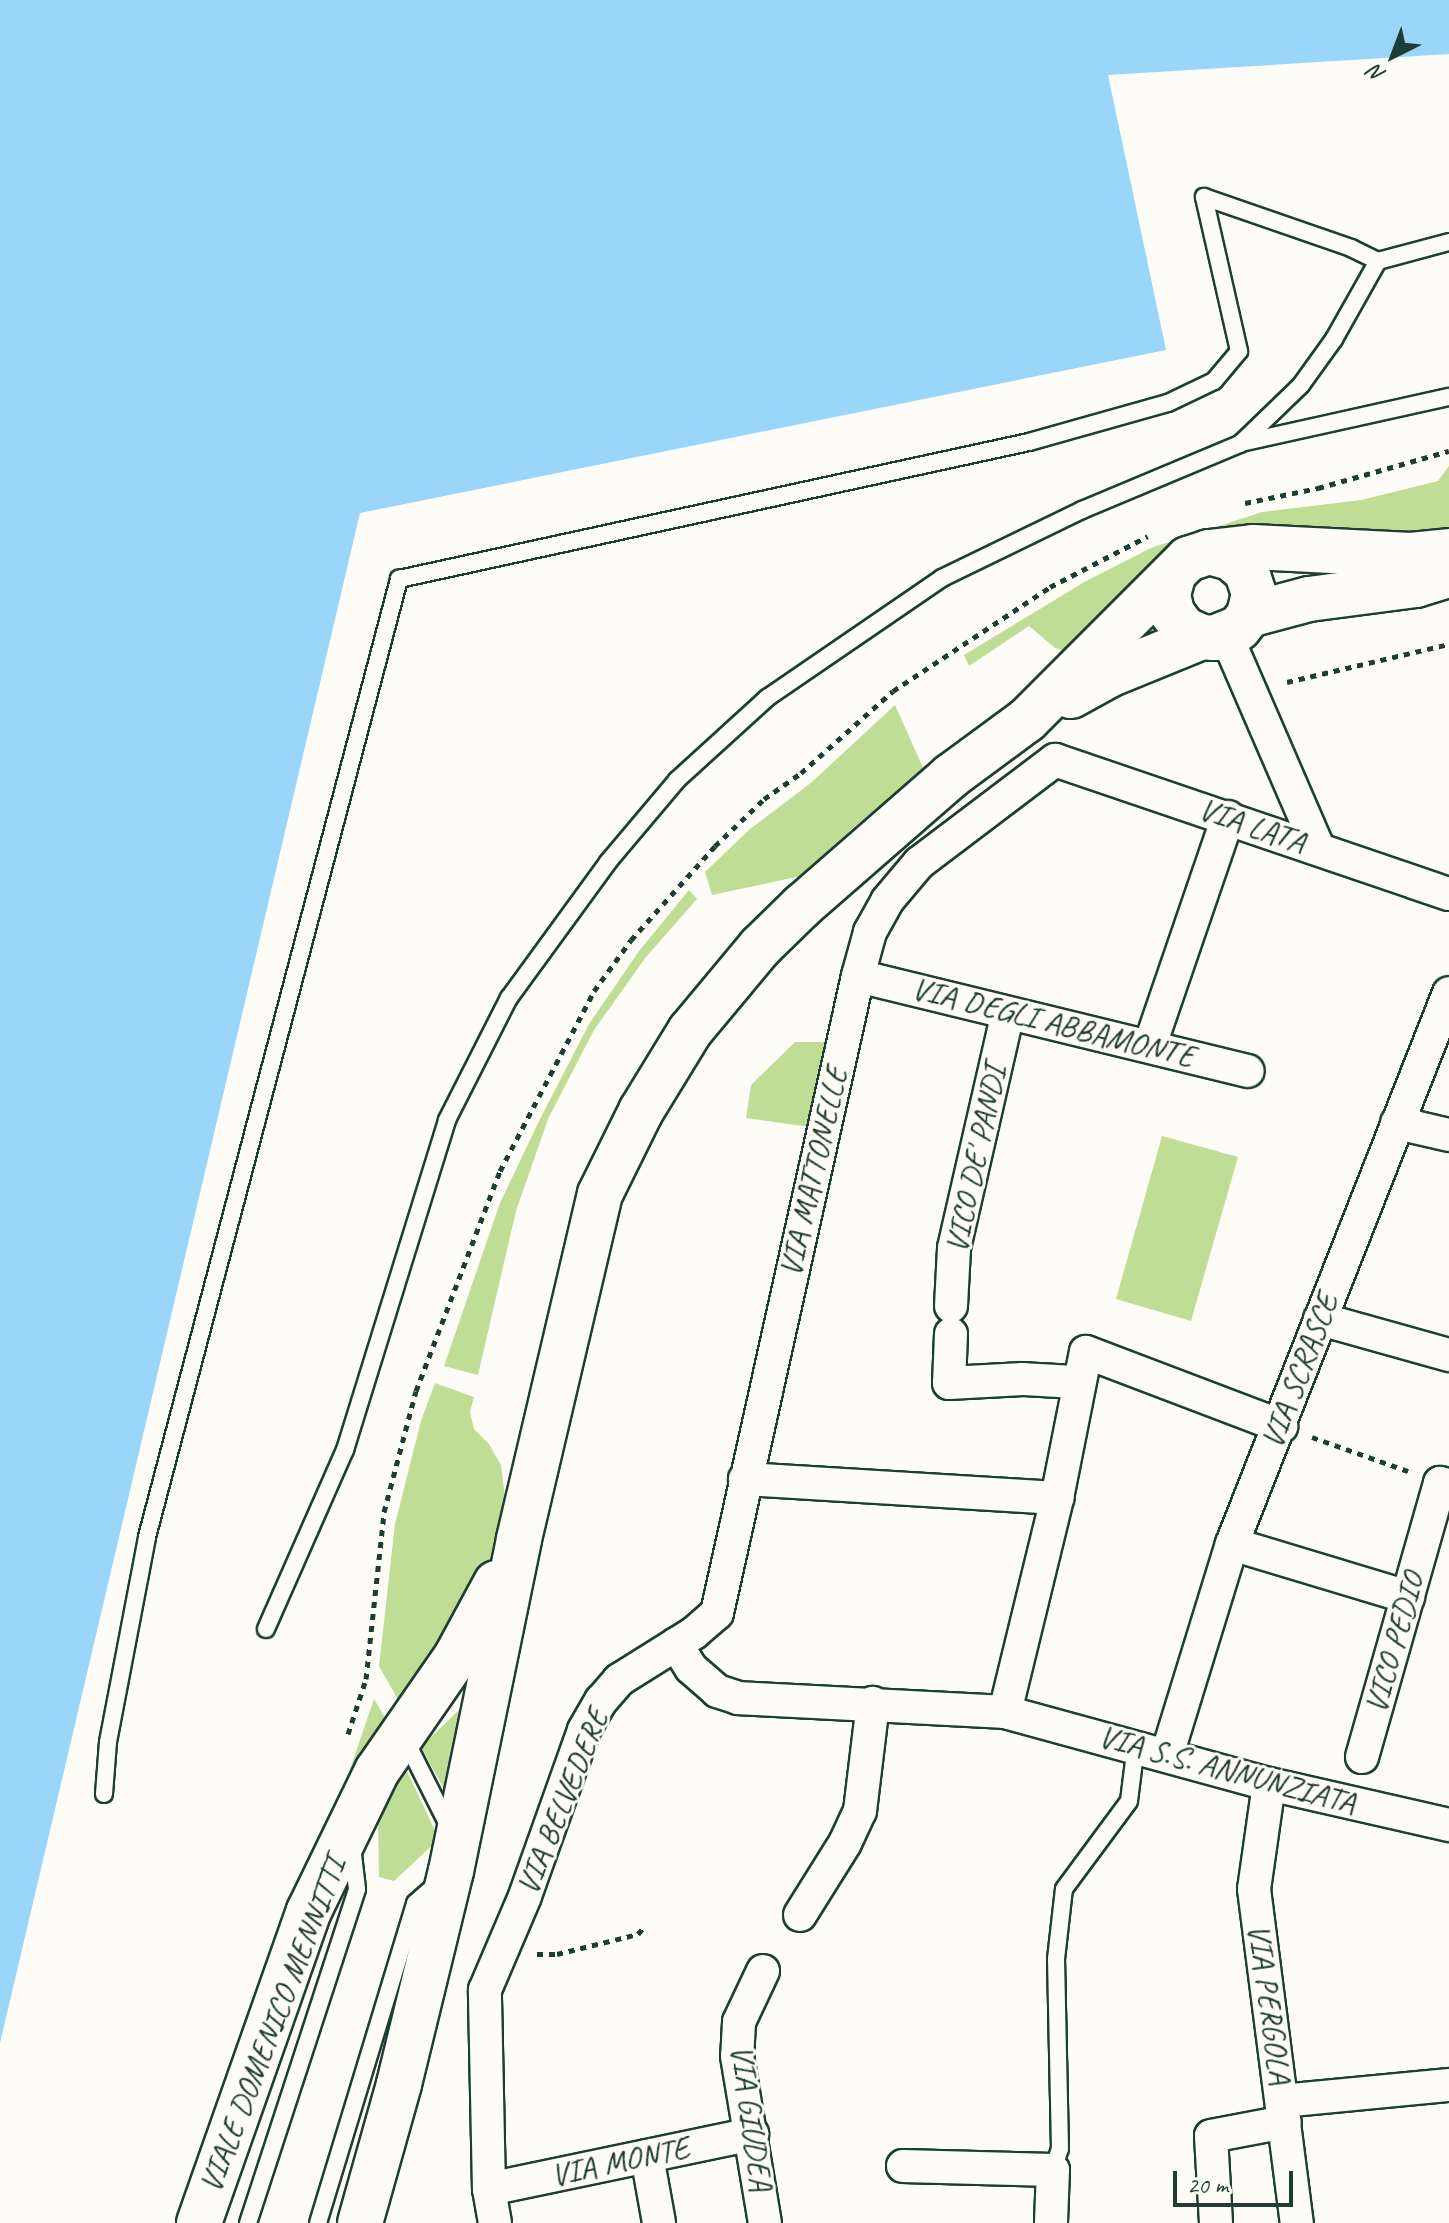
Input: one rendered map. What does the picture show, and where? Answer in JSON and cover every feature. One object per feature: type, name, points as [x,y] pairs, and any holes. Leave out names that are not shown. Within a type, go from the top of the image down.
[{"type":"street","points":[[1226,629],[1184,629],[1172,613],[1168,595],[1173,576],[1188,559],[1209,552],[1253,547],[1411,555],[1449,551]]},
{"type":"street","points":[[1209,552],[1231,558],[1247,572],[1254,594],[1226,629]]},
{"type":"street","name":"VIALE DOMENICO MENNITTI","points":[[1027,720],[1109,675],[1309,599],[1416,585],[1449,575]]},
{"type":"street","name":"VIALE DOMENICO MENNITTI","points":[[360,2223],[399,2084],[454,1857],[519,1539],[600,1194],[655,1086],[690,1031],[760,947],[881,834],[1027,720],[1173,576]]},
{"type":"street","points":[[1226,629],[1318,848]]},
{"type":"street","name":"VIA LATA","points":[[1055,760],[1449,894]]},
{"type":"street","name":"VIA MATTONELLE","points":[[676,1644],[717,1613],[858,976],[875,922],[887,901],[919,863],[1055,760]]},
{"type":"street","points":[[1150,1045],[1228,817]]},
{"type":"street","name":"VIA DEGLI ABBAMONTE","points":[[858,976],[1248,1071]]},
{"type":"street","name":"VIA SCRASCE","points":[[1152,1750],[1232,1544],[1294,1431],[1320,1319],[1449,993]]},
{"type":"street","name":"VICO DE' PANDI","points":[[1008,1013],[954,1248],[949,1383],[1023,1379],[1082,1367]]},
{"type":"street","points":[[1397,1123],[1449,1135]]},
{"type":"street","points":[[1320,1319],[1449,1355]]},
{"type":"street","points":[[1005,1712],[1057,1498],[1082,1367],[1294,1431]]},
{"type":"street","points":[[745,1479],[1057,1498]]},
{"type":"street","name":"VICO PEDIO","points":[[1362,1757],[1408,1597],[1445,1484]]},
{"type":"street","name":"VIALE DOMENICO MENNITTI","points":[[199,2223],[309,1911],[399,1725],[456,1657],[519,1539]]},
{"type":"street","points":[[1232,1544],[1408,1597]]},
{"type":"street","name":"VIA S.S. ANNUNZIATA","points":[[676,1644],[691,1668],[717,1691],[738,1698],[1005,1712],[1269,1784],[1449,1825]]},
{"type":"street","name":"VIA BELVEDERE","points":[[489,2189],[485,1990],[525,1896],[584,1730],[601,1701],[619,1680],[676,1644]]},
{"type":"street","points":[[800,1915],[845,1843],[860,1811],[873,1703]]},
{"type":"street","name":"VIA PERGOLA","points":[[1269,1784],[1254,1889],[1297,2223]]},
{"type":"street","name":"VIA GIUDEA","points":[[763,1971],[739,2022],[737,2056],[765,2223]]},
{"type":"street","points":[[1216,2223],[1211,2136],[1284,2112],[1449,2085]]},
{"type":"street","name":"VIA MONTE","points":[[489,2189],[752,2134]]},
{"type":"street","points":[[647,2156],[659,2223]]},
{"type":"street","points":[[903,2166],[1053,2170],[1051,2223]]},
{"type":"street","points":[[489,2189],[495,2223]]},
{"type":"lane","points":[[104,1794],[108,1742],[147,1537],[399,579],[1029,442],[1168,403],[1214,381],[1239,351],[1204,197],[1351,248],[1378,261],[1449,242]]},
{"type":"lane","points":[[1240,444],[1301,385],[1334,339],[1378,261]]},
{"type":"lane","points":[[266,1629],[345,1450],[447,1120],[509,998],[608,862],[677,780],[767,698],[942,578],[1082,510],[1240,444],[1449,397]]},
{"type":"lane","points":[[318,2223],[415,1903],[454,1857],[399,1725]]},
{"type":"lane","points":[[1053,2170],[1060,2149],[1056,1959],[1064,1889],[1129,1801],[1152,1750]]},
{"type":"lane","points":[[248,2223],[357,1889],[349,1828]]},
{"type":"path","points":[[1285,683],[1449,644]]},
{"type":"path","points":[[1294,1431],[1445,1484]]},
{"type":"path","points":[[557,1954],[638,1934],[644,1927]]},
{"type":"green space","points":[[1449,466],[1449,533],[1331,537],[1216,527],[1262,512],[1361,500],[1438,481]]},
{"type":"green space","points":[[1189,536],[1159,557],[1073,653],[1055,648],[1029,626],[969,666],[964,655],[1086,581],[1153,547]]},
{"type":"green space","points":[[895,705],[924,770],[855,826],[801,876],[712,895],[705,872],[750,829],[812,782]]},
{"type":"green space","points":[[689,890],[697,899],[646,957],[594,1030],[548,1119],[516,1211],[478,1375],[444,1366],[500,1203],[538,1123],[589,1024],[639,951]]},
{"type":"green space","points":[[795,1042],[825,1042],[810,1127],[746,1118],[751,1085]]},
{"type":"green space","points":[[1162,1136],[1238,1157],[1191,1321],[1116,1299]]},
{"type":"green space","points":[[435,1383],[474,1397],[470,1412],[474,1429],[489,1444],[501,1465],[505,1497],[502,1530],[490,1568],[402,1707],[379,1666],[395,1524],[421,1421]]},
{"type":"green space","points":[[477,1692],[450,1800],[421,1747]]},
{"type":"green space","points":[[374,1699],[389,1724],[332,1822]]},
{"type":"green space","points":[[405,1767],[439,1839],[394,1881],[379,1877],[378,1819]]},
{"type":"water","points":[[0,0],[1449,0],[1449,54],[1108,75],[1166,350],[360,513],[0,2043]]}]
